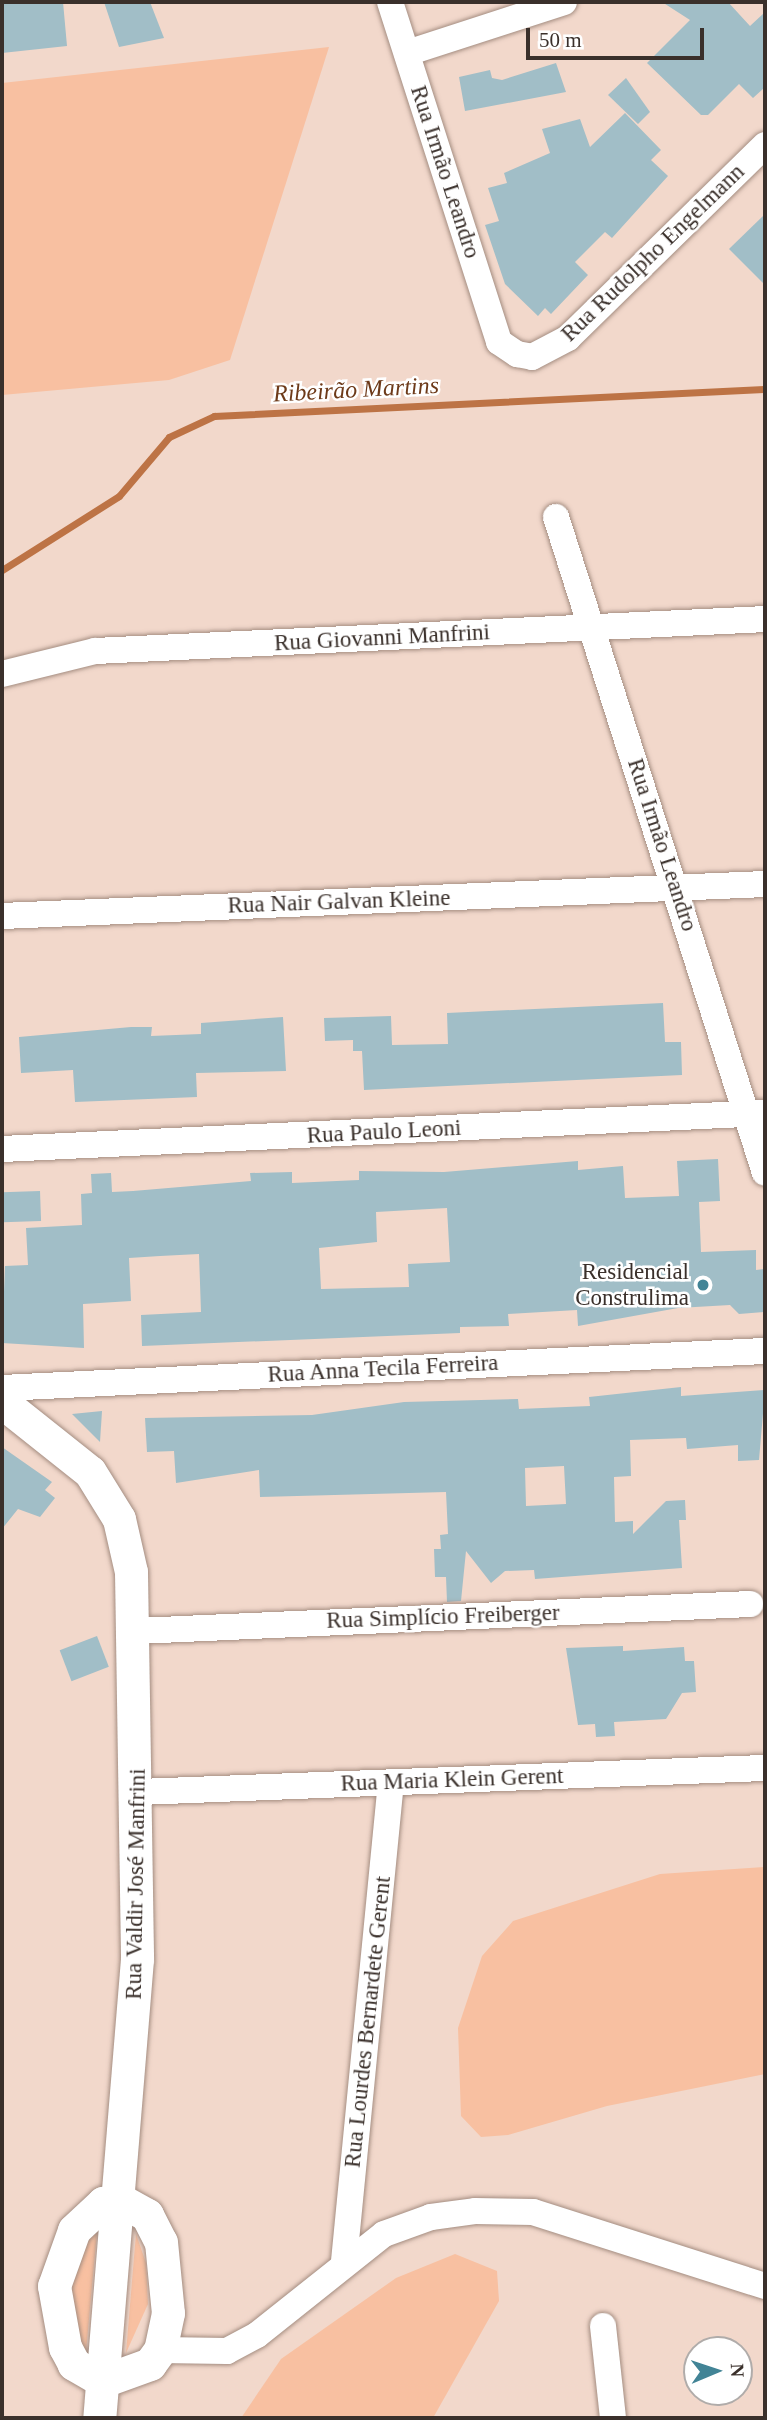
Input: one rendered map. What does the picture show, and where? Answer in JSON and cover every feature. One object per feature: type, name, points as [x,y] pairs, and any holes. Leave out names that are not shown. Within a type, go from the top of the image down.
[{"type":"street","name":"Rua Irmão Leandro","points":[[390,2],[499,342]]},
{"type":"street","points":[[407,53],[564,2]]},
{"type":"street","name":"Rua Rudolpho Engelmann","points":[[499,342],[532,357],[568,338],[765,145]]},
{"type":"street","name":"Rua Irmão Leandro","points":[[556,517],[677,888],[757,1114],[765,1173]]},
{"type":"street","name":"Rua Giovanni Manfrini","points":[[2,674],[95,651],[765,619]]},
{"type":"street","name":"Rua Nair Galvan Kleine","points":[[2,916],[765,884]]},
{"type":"street","name":"Rua Paulo Leoni","points":[[2,1149],[757,1114]]},
{"type":"street","name":"Rua Anna Tecila Ferreira","points":[[2,1388],[765,1351]]},
{"type":"street","name":"Rua Valdir José Manfrini","points":[[2,1402],[90,1472],[119,1519],[137,1631],[139,1792],[136,1959],[120,2200],[99,2418]]},
{"type":"street","name":"Rua Simplício Freiberger","points":[[137,1631],[750,1604]]},
{"type":"street","name":"Rua Maria Klein Gerent","points":[[139,1792],[765,1768]]},
{"type":"street","name":"Rua Lourdes Bernardete Gerent","points":[[344,2261],[391,1783]]},
{"type":"street","points":[[120,2200],[147,2215],[161,2242],[168,2313],[160,2350],[127,2377],[103,2381],[74,2364],[65,2347],[54,2286],[74,2230],[103,2203],[120,2200]]},
{"type":"street","points":[[160,2350],[227,2351],[276,2321],[344,2261],[384,2234],[431,2217],[533,2212],[765,2286]]},
{"type":"street","points":[[603,2326],[613,2418]]},
{"type":"shaded area","points":[[329,47],[230,360],[169,380],[2,395],[2,83]]},
{"type":"shaded area","points":[[765,1867],[765,2074],[607,2106],[508,2135],[481,2137],[461,2116],[458,2028],[482,1956],[513,1921],[660,1874]]},
{"type":"shaded area","points":[[97,2232],[86,2352],[76,2339],[70,2286],[84,2245]]},
{"type":"shaded area","points":[[136,2234],[146,2263],[148,2304],[126,2353]]},
{"type":"shaded area","points":[[455,2254],[497,2271],[499,2301],[433,2418],[241,2418],[281,2359],[396,2278]]},
{"type":"building","points":[[2,2],[63,2],[67,46],[2,53]]},
{"type":"building","points":[[104,2],[150,2],[164,38],[119,47]]},
{"type":"building","points":[[662,2],[728,2],[750,26],[765,12],[765,87],[753,98],[739,84],[708,115],[701,115],[647,63],[690,20]]},
{"type":"building","points":[[556,63],[566,92],[465,111],[459,77],[490,70],[492,78],[502,80]]},
{"type":"building","points":[[626,78],[650,112],[638,124],[608,95]]},
{"type":"building","points":[[625,113],[661,150],[651,160],[668,176],[612,238],[605,232],[575,262],[588,275],[551,314],[545,308],[538,316],[505,284],[485,225],[499,221],[488,188],[507,183],[504,173],[550,153],[542,129],[580,119],[590,147]]},
{"type":"building","points":[[765,214],[765,285],[729,249]]},
{"type":"building","points":[[663,1003],[665,1042],[681,1042],[682,1075],[364,1090],[362,1051],[353,1051],[353,1040],[325,1041],[324,1018],[391,1016],[392,1045],[448,1044],[447,1013]]},
{"type":"building","points":[[283,1017],[286,1071],[196,1073],[197,1097],[75,1102],[73,1070],[21,1073],[19,1037],[131,1027],[152,1027],[151,1036],[201,1034],[201,1023]]},
{"type":"building","points":[[718,1159],[720,1201],[699,1202],[701,1252],[756,1250],[756,1270],[765,1269],[765,1312],[739,1314],[730,1305],[678,1308],[578,1326],[577,1310],[508,1314],[509,1326],[460,1327],[460,1333],[142,1346],[141,1315],[201,1312],[199,1254],[129,1258],[131,1301],[83,1304],[84,1348],[2,1343],[5,1266],[28,1265],[26,1228],[82,1225],[81,1194],[92,1193],[91,1174],[111,1173],[112,1192],[251,1181],[250,1173],[292,1172],[292,1183],[359,1180],[359,1171],[444,1172],[578,1161],[578,1170],[623,1166],[625,1198],[679,1196],[677,1161]],"holes":[[[447,1208],[450,1262],[408,1264],[409,1287],[321,1289],[319,1248],[377,1242],[376,1212]]]},
{"type":"building","points":[[40,1191],[41,1221],[3,1222],[2,1192]]},
{"type":"building","points":[[681,1387],[681,1396],[765,1390],[759,1460],[738,1461],[738,1445],[687,1449],[686,1438],[630,1440],[631,1476],[614,1477],[615,1522],[633,1521],[633,1534],[666,1501],[685,1500],[686,1520],[679,1520],[682,1568],[535,1579],[534,1570],[505,1571],[491,1583],[466,1551],[461,1601],[447,1602],[446,1577],[435,1577],[434,1549],[441,1549],[440,1535],[448,1534],[446,1492],[260,1497],[259,1470],[176,1483],[174,1451],[147,1452],[145,1418],[312,1415],[404,1402],[518,1399],[519,1409],[590,1406],[589,1397]],"holes":[[[564,1466],[566,1504],[526,1506],[525,1468]]]},
{"type":"building","points":[[102,1411],[100,1442],[72,1414]]},
{"type":"building","points":[[2,1447],[52,1482],[45,1490],[55,1498],[40,1517],[18,1509],[2,1529]]},
{"type":"building","points":[[97,1636],[109,1667],[71,1681],[60,1650]]},
{"type":"building","points":[[623,1646],[623,1651],[684,1647],[685,1661],[694,1661],[696,1692],[682,1693],[666,1719],[614,1722],[615,1736],[596,1737],[595,1724],[578,1725],[566,1648]]},
{"type":"waterway","name":"Ribeirão Martins","points":[[2,570],[119,496],[169,437],[214,416],[765,389]]},
{"type":"place","name":"Residencial Construlima","points":[[703,1285]]}]
